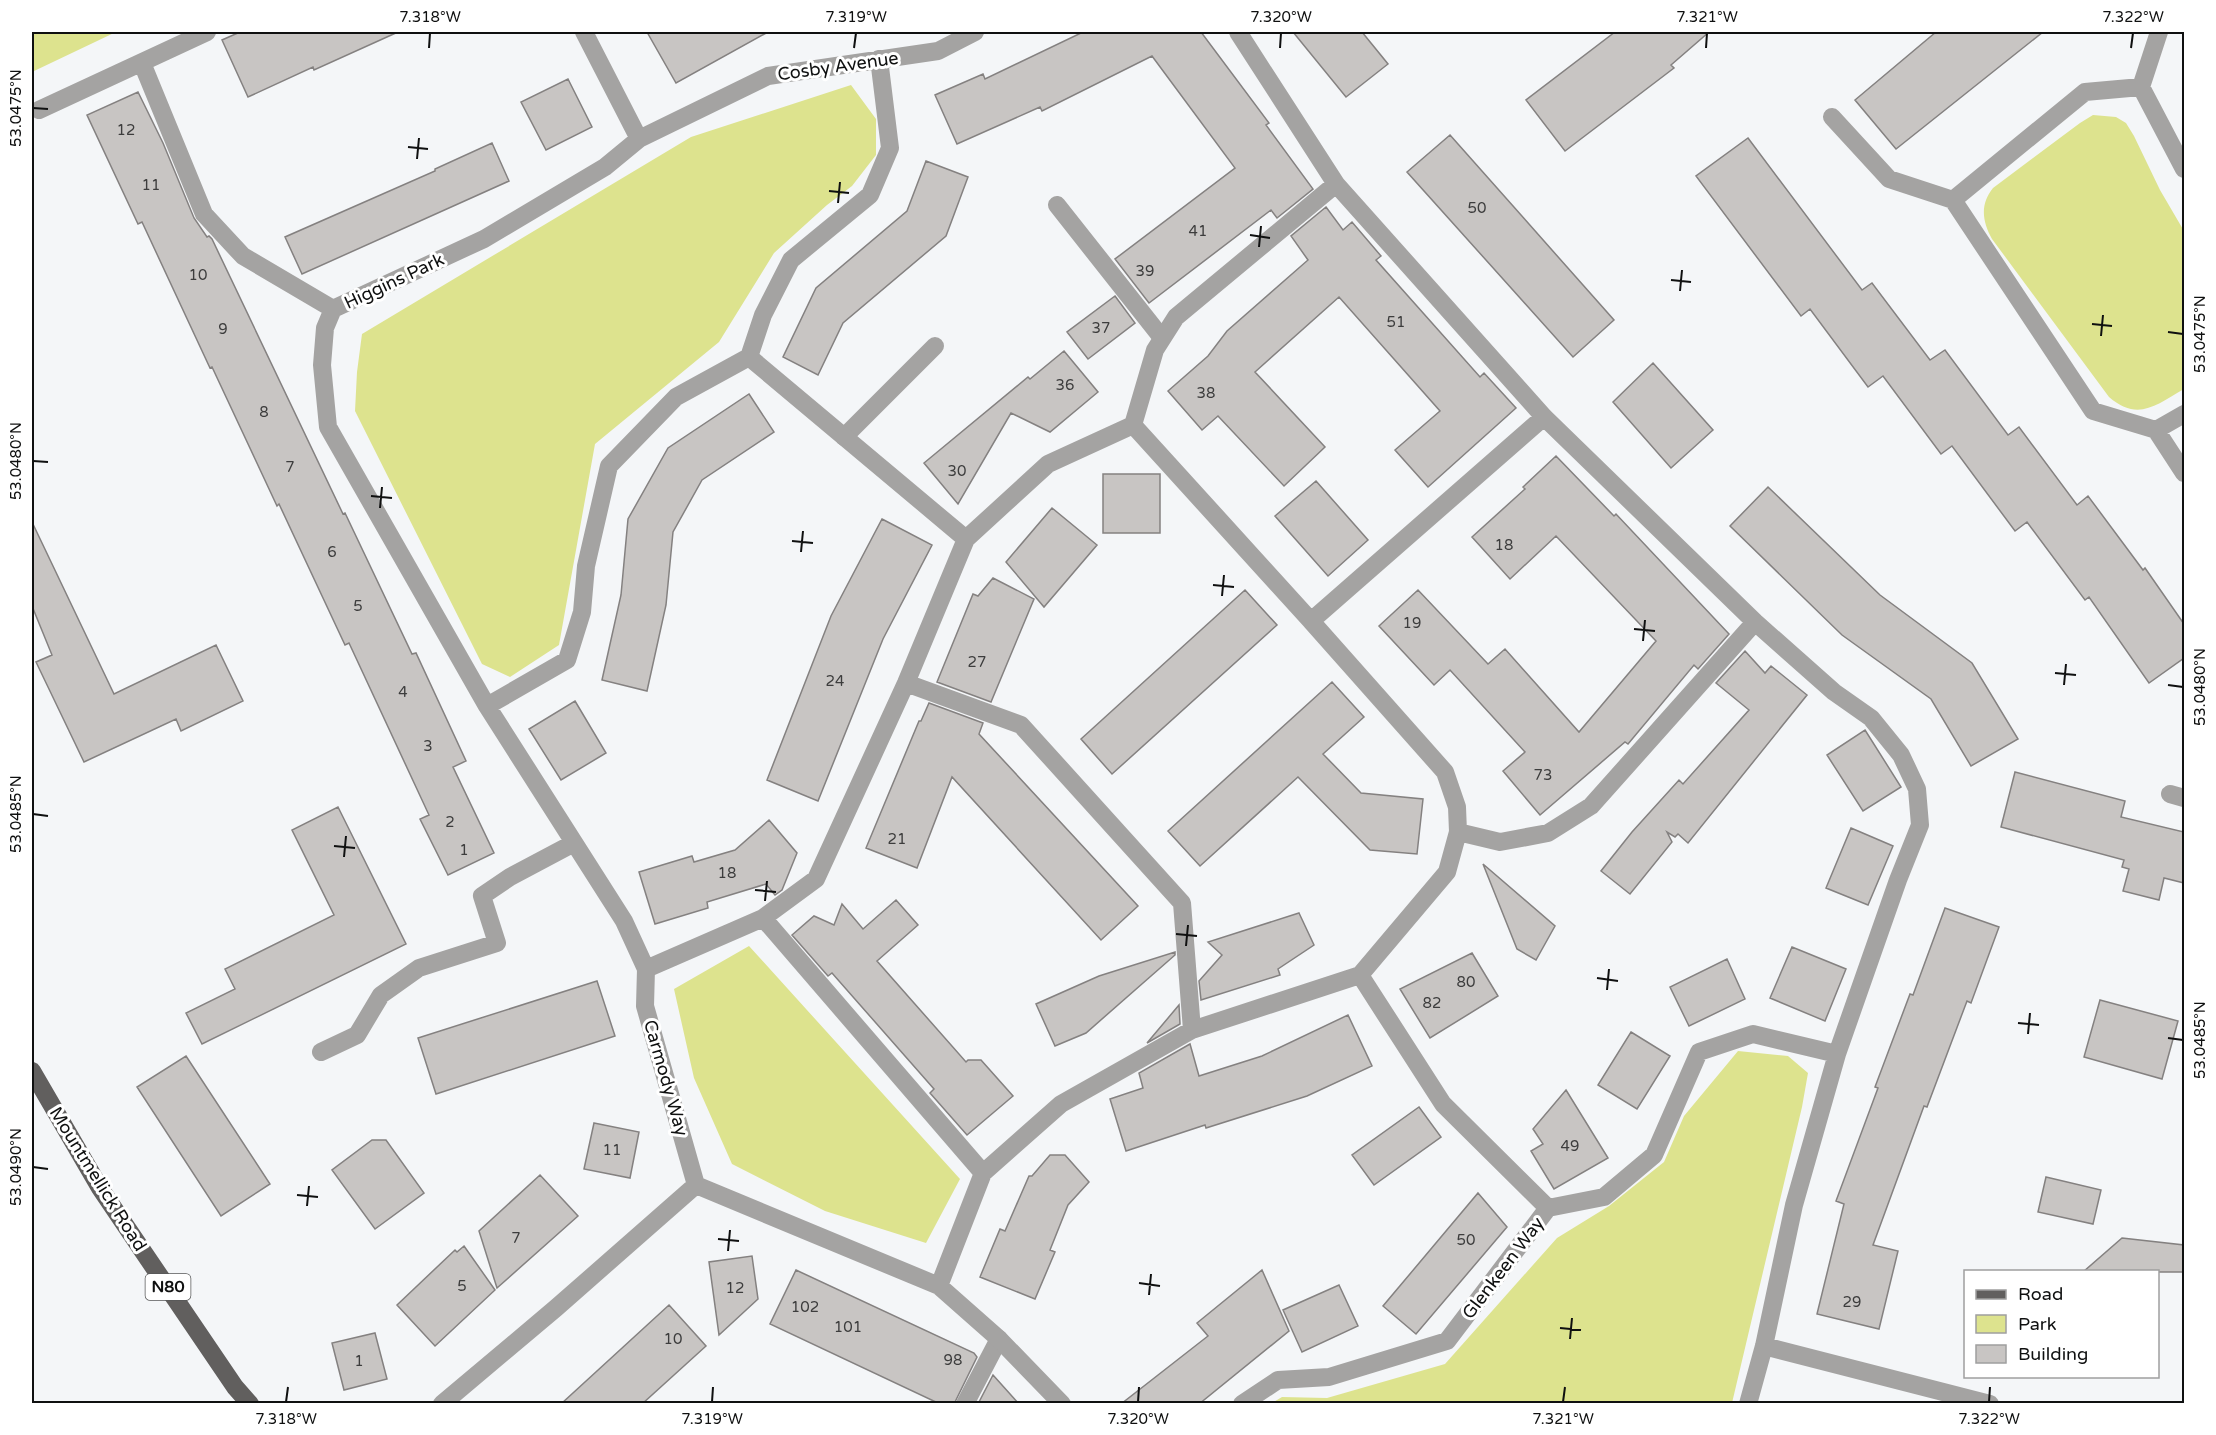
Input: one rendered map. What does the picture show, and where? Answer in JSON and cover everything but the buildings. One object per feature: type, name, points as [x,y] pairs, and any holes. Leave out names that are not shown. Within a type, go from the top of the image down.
[{"type":"main road","name":"Mountmellick Road","points":[[32,1071],[100,1188],[236,1387],[250,1404]]},
{"type":"street","points":[[39,110],[207,32]]},
{"type":"street","points":[[584,32],[639,139]]},
{"type":"street","name":"Cosby Avenue","points":[[639,139],[768,76],[938,51],[975,32]]},
{"type":"street","points":[[1238,32],[1336,184],[1544,417],[1755,622],[1834,692],[1871,718],[1901,755],[1917,789],[1920,825],[1898,880],[1837,1054],[1794,1205],[1764,1346],[1748,1404]]},
{"type":"street","points":[[2159,32],[2141,87],[2184,169]]},
{"type":"street","points":[[487,706],[567,660],[582,612],[586,566],[609,466],[676,397],[748,357],[763,315],[792,260],[870,195],[890,148],[879,60]]},
{"type":"street","name":"Higgins Park","points":[[142,63],[204,214],[243,256],[333,309],[484,239],[605,167],[639,139]]},
{"type":"street","points":[[1953,200],[2085,92],[2141,87]]},
{"type":"street","points":[[1832,117],[1889,179],[1953,200],[2093,411],[2156,430],[2184,473]]},
{"type":"street","points":[[333,309],[325,328],[322,366],[328,427],[487,706],[624,921],[646,969],[763,918],[816,879],[906,682],[966,539],[1048,464],[1133,425],[1155,350],[1176,317],[1336,184]]},
{"type":"street","points":[[1057,205],[1162,338]]},
{"type":"street","points":[[844,436],[935,346]]},
{"type":"street","points":[[748,357],[966,539]]},
{"type":"street","points":[[2156,430],[2184,414]]},
{"type":"street","points":[[1311,621],[1544,417]]},
{"type":"street","points":[[939,1286],[983,1173],[1061,1104],[1192,1030],[1360,975],[1447,872],[1458,832],[1457,807],[1445,772],[1133,425]]},
{"type":"street","points":[[1458,832],[1500,842],[1548,833],[1591,806],[1755,622]]},
{"type":"street","points":[[906,682],[1021,725],[1182,903],[1192,1030]]},
{"type":"street","points":[[321,1052],[357,1035],[381,995],[419,968],[498,943],[482,896],[510,877],[574,843]]},
{"type":"street","points":[[763,918],[983,1173]]},
{"type":"street","name":"Carmody Way","points":[[646,969],[645,1006],[696,1185]]},
{"type":"street","points":[[1360,975],[1443,1104],[1548,1208]]},
{"type":"street","name":"Glenkeen Way","points":[[1242,1404],[1278,1380],[1329,1377],[1447,1341],[1548,1208],[1604,1197],[1654,1155],[1699,1052],[1753,1034],[1837,1054]]},
{"type":"street","points":[[442,1404],[696,1185],[939,1286],[999,1339],[1062,1404]]},
{"type":"street","points":[[965,1404],[999,1339]]},
{"type":"street","points":[[1764,1346],[1990,1404]]},
{"type":"green space","points":[[32,32],[116,32],[32,72]]},
{"type":"green space","points":[[851,85],[876,119],[876,155],[852,186],[827,205],[774,253],[719,342],[595,444],[559,645],[510,677],[482,664],[355,411],[362,334],[691,137]]},
{"type":"green space","points":[[2093,115],[2116,117],[2126,123],[2184,231],[2184,389],[2165,401],[2138,410],[2129,409],[2109,397],[1992,239],[1984,219],[1984,206],[1993,188]]},
{"type":"green space","points":[[749,946],[960,1179],[926,1243],[825,1211],[732,1164],[694,1078],[674,989]]},
{"type":"green space","points":[[1738,1051],[1788,1056],[1808,1073],[1732,1403],[1272,1403],[1282,1397],[1327,1398],[1445,1364],[1557,1238],[1609,1206],[1664,1162],[1684,1116]]}]
